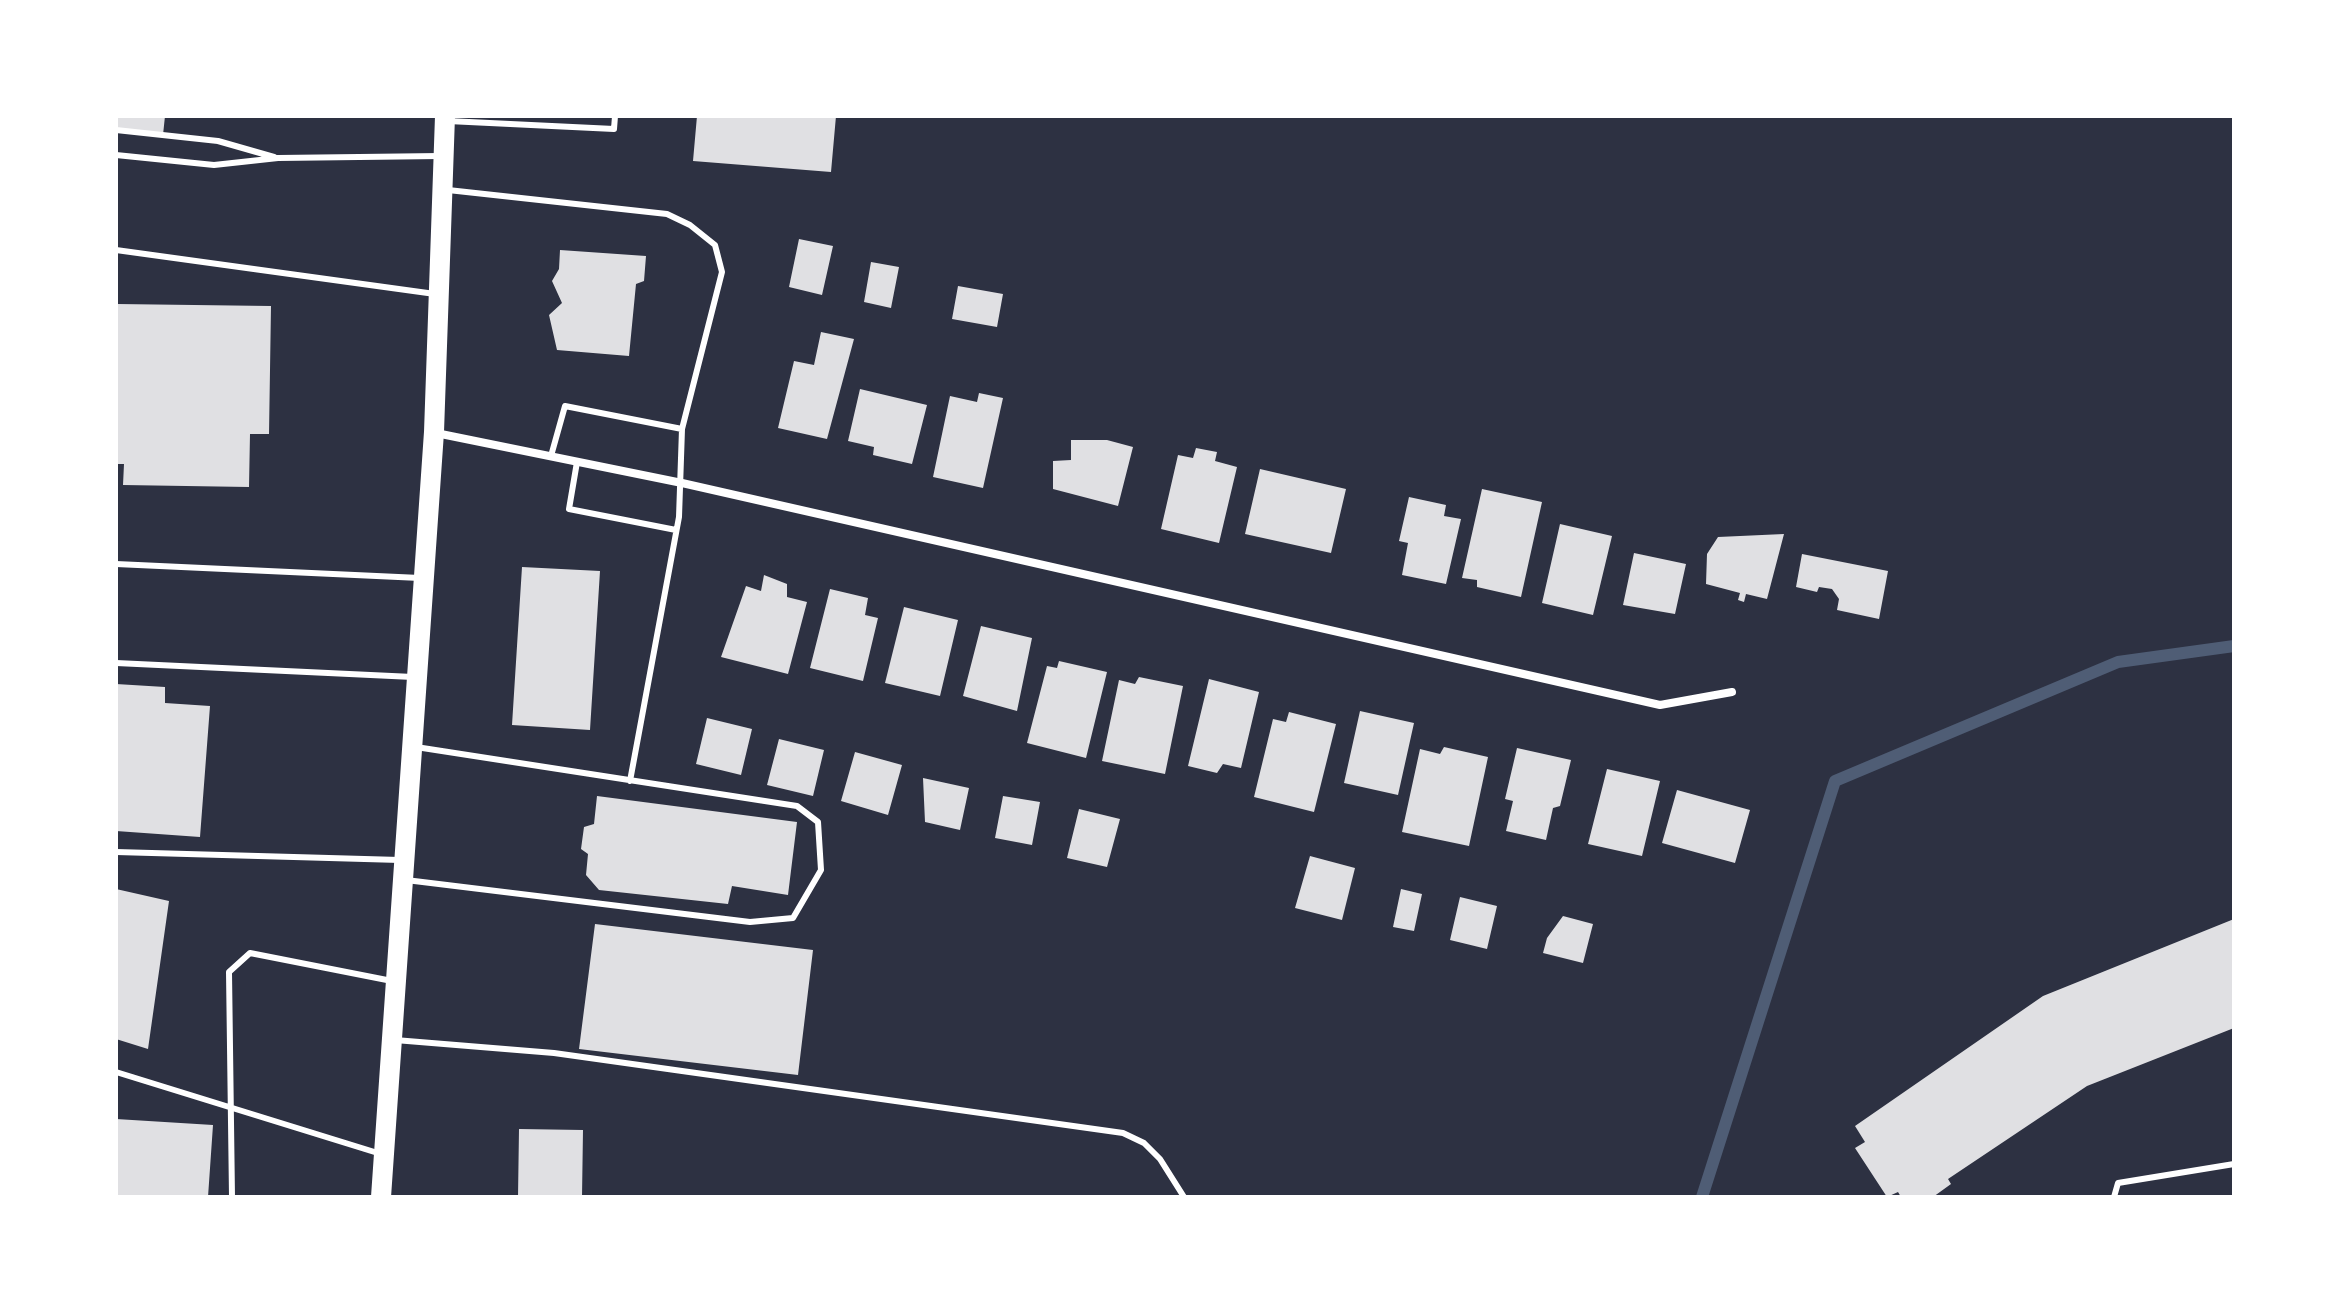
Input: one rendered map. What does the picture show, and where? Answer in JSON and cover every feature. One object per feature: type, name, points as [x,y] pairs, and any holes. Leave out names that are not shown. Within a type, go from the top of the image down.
[{"type":"main road","points":[[381,1197],[434,432],[445,118]]},
{"type":"street","points":[[434,432],[682,483],[1660,705],[1732,692]]},
{"type":"lane","points":[[445,118],[614,129],[615,116]]},
{"type":"lane","points":[[116,130],[218,141],[278,158]]},
{"type":"lane","points":[[116,155],[214,165],[278,158],[443,156]]},
{"type":"lane","points":[[442,189],[667,214],[690,225],[715,245],[722,272],[682,429],[682,483],[676,530],[630,781]]},
{"type":"lane","points":[[116,250],[439,294]]},
{"type":"lane","points":[[551,456],[565,406],[682,429]]},
{"type":"lane","points":[[577,462],[569,509],[676,530]]},
{"type":"lane","points":[[116,564],[424,578]]},
{"type":"lane","points":[[116,663],[417,677]]},
{"type":"lane","points":[[116,852],[404,870],[750,922],[793,918],[821,870],[818,822],[797,806],[412,747]]},
{"type":"lane","points":[[232,1197],[229,972],[250,953],[396,982]]},
{"type":"lane","points":[[392,1040],[554,1053],[1123,1133],[1144,1143],[1160,1159],[1184,1197]]},
{"type":"lane","points":[[116,1072],[384,1155]]},
{"type":"lane","points":[[2114,1197],[2118,1183],[2234,1164]]},
{"type":"building","points":[[116,116],[165,116],[163,135],[116,130]]},
{"type":"building","points":[[697,116],[836,116],[831,172],[693,161]]},
{"type":"building","points":[[799,239],[833,246],[822,295],[789,287]]},
{"type":"building","points":[[560,250],[646,256],[644,281],[636,284],[629,356],[557,350],[549,315],[562,303],[552,281],[559,269]]},
{"type":"building","points":[[871,262],[899,267],[891,308],[864,302]]},
{"type":"building","points":[[958,286],[1003,294],[997,327],[952,319]]},
{"type":"building","points":[[117,304],[271,306],[269,434],[250,434],[249,487],[123,485],[124,464],[116,464]]},
{"type":"building","points":[[821,332],[854,339],[827,439],[778,428],[794,361],[814,365]]},
{"type":"building","points":[[860,389],[927,405],[912,464],[873,455],[874,447],[848,441]]},
{"type":"building","points":[[979,393],[1003,398],[983,488],[933,477],[950,396],[977,402]]},
{"type":"building","points":[[1071,440],[1107,440],[1133,447],[1118,506],[1053,489],[1053,461],[1071,460]]},
{"type":"building","points":[[1196,448],[1217,452],[1215,461],[1237,467],[1219,543],[1161,529],[1178,455],[1193,458]]},
{"type":"building","points":[[1260,469],[1346,489],[1331,553],[1245,534]]},
{"type":"building","points":[[1482,489],[1542,502],[1521,597],[1477,587],[1477,580],[1462,578]]},
{"type":"building","points":[[1409,497],[1446,505],[1444,516],[1461,519],[1446,584],[1402,575],[1408,543],[1399,541]]},
{"type":"building","points":[[1560,524],[1612,536],[1593,615],[1542,603]]},
{"type":"building","points":[[1784,534],[1767,599],[1746,594],[1744,602],[1738,600],[1740,593],[1706,584],[1707,554],[1718,537]]},
{"type":"building","points":[[1634,553],[1686,564],[1675,614],[1623,605]]},
{"type":"building","points":[[1802,554],[1888,571],[1879,619],[1837,610],[1839,599],[1832,589],[1819,587],[1817,592],[1796,587]]},
{"type":"building","points":[[522,567],[600,571],[590,730],[512,725]]},
{"type":"building","points":[[764,575],[787,584],[787,597],[807,602],[788,674],[721,657],[746,586],[761,591]]},
{"type":"building","points":[[830,589],[868,598],[865,615],[878,618],[863,681],[810,668]]},
{"type":"building","points":[[904,607],[958,620],[940,696],[885,683]]},
{"type":"building","points":[[981,626],[1032,638],[1017,711],[963,696]]},
{"type":"building","points":[[1059,661],[1107,672],[1086,758],[1027,743],[1047,666],[1057,668]]},
{"type":"building","points":[[1139,677],[1183,686],[1165,774],[1102,761],[1119,680],[1135,684]]},
{"type":"building","points":[[1209,679],[1259,692],[1241,768],[1223,764],[1217,773],[1188,766]]},
{"type":"building","points":[[116,684],[165,687],[165,703],[210,706],[200,837],[116,831]]},
{"type":"building","points":[[1360,711],[1414,723],[1398,795],[1344,783]]},
{"type":"building","points":[[1289,712],[1336,724],[1314,812],[1254,797],[1273,719],[1286,722]]},
{"type":"building","points":[[707,718],[752,729],[741,775],[696,764]]},
{"type":"building","points":[[779,739],[824,750],[813,796],[767,785]]},
{"type":"building","points":[[1444,747],[1488,757],[1469,846],[1402,832],[1420,749],[1440,754]]},
{"type":"building","points":[[1517,748],[1571,760],[1560,806],[1553,808],[1546,840],[1506,831],[1513,801],[1505,799]]},
{"type":"building","points":[[855,752],[902,765],[888,815],[841,801]]},
{"type":"building","points":[[1607,769],[1660,781],[1642,856],[1588,844]]},
{"type":"building","points":[[923,778],[969,788],[960,830],[925,822]]},
{"type":"building","points":[[1677,790],[1750,810],[1735,863],[1662,843]]},
{"type":"building","points":[[597,796],[797,822],[788,895],[732,886],[728,904],[599,890],[586,875],[588,854],[581,849],[584,827],[594,824]]},
{"type":"building","points":[[1003,796],[1040,802],[1032,845],[995,838]]},
{"type":"building","points":[[1079,809],[1120,819],[1107,867],[1067,858]]},
{"type":"building","points":[[1310,856],[1355,868],[1342,920],[1295,908]]},
{"type":"building","points":[[116,889],[169,901],[148,1049],[116,1039]]},
{"type":"building","points":[[1401,889],[1422,894],[1414,931],[1393,927]]},
{"type":"building","points":[[1460,897],[1497,906],[1487,949],[1450,940]]},
{"type":"building","points":[[1563,916],[1593,924],[1583,963],[1543,953],[1547,938]]},
{"type":"building","points":[[2234,919],[2234,1028],[2087,1086],[1948,1179],[1951,1184],[1933,1197],[1901,1197],[1898,1192],[1887,1197],[1855,1148],[1865,1142],[1855,1126],[2043,996]]},
{"type":"building","points":[[595,924],[813,950],[798,1075],[579,1049]]},
{"type":"building","points":[[116,1119],[213,1125],[208,1197],[116,1197]]},
{"type":"building","points":[[519,1129],[583,1130],[582,1197],[518,1197]]},
{"type":"waterway","points":[[1702,1197],[1835,781],[2118,662],[2234,646]]}]
